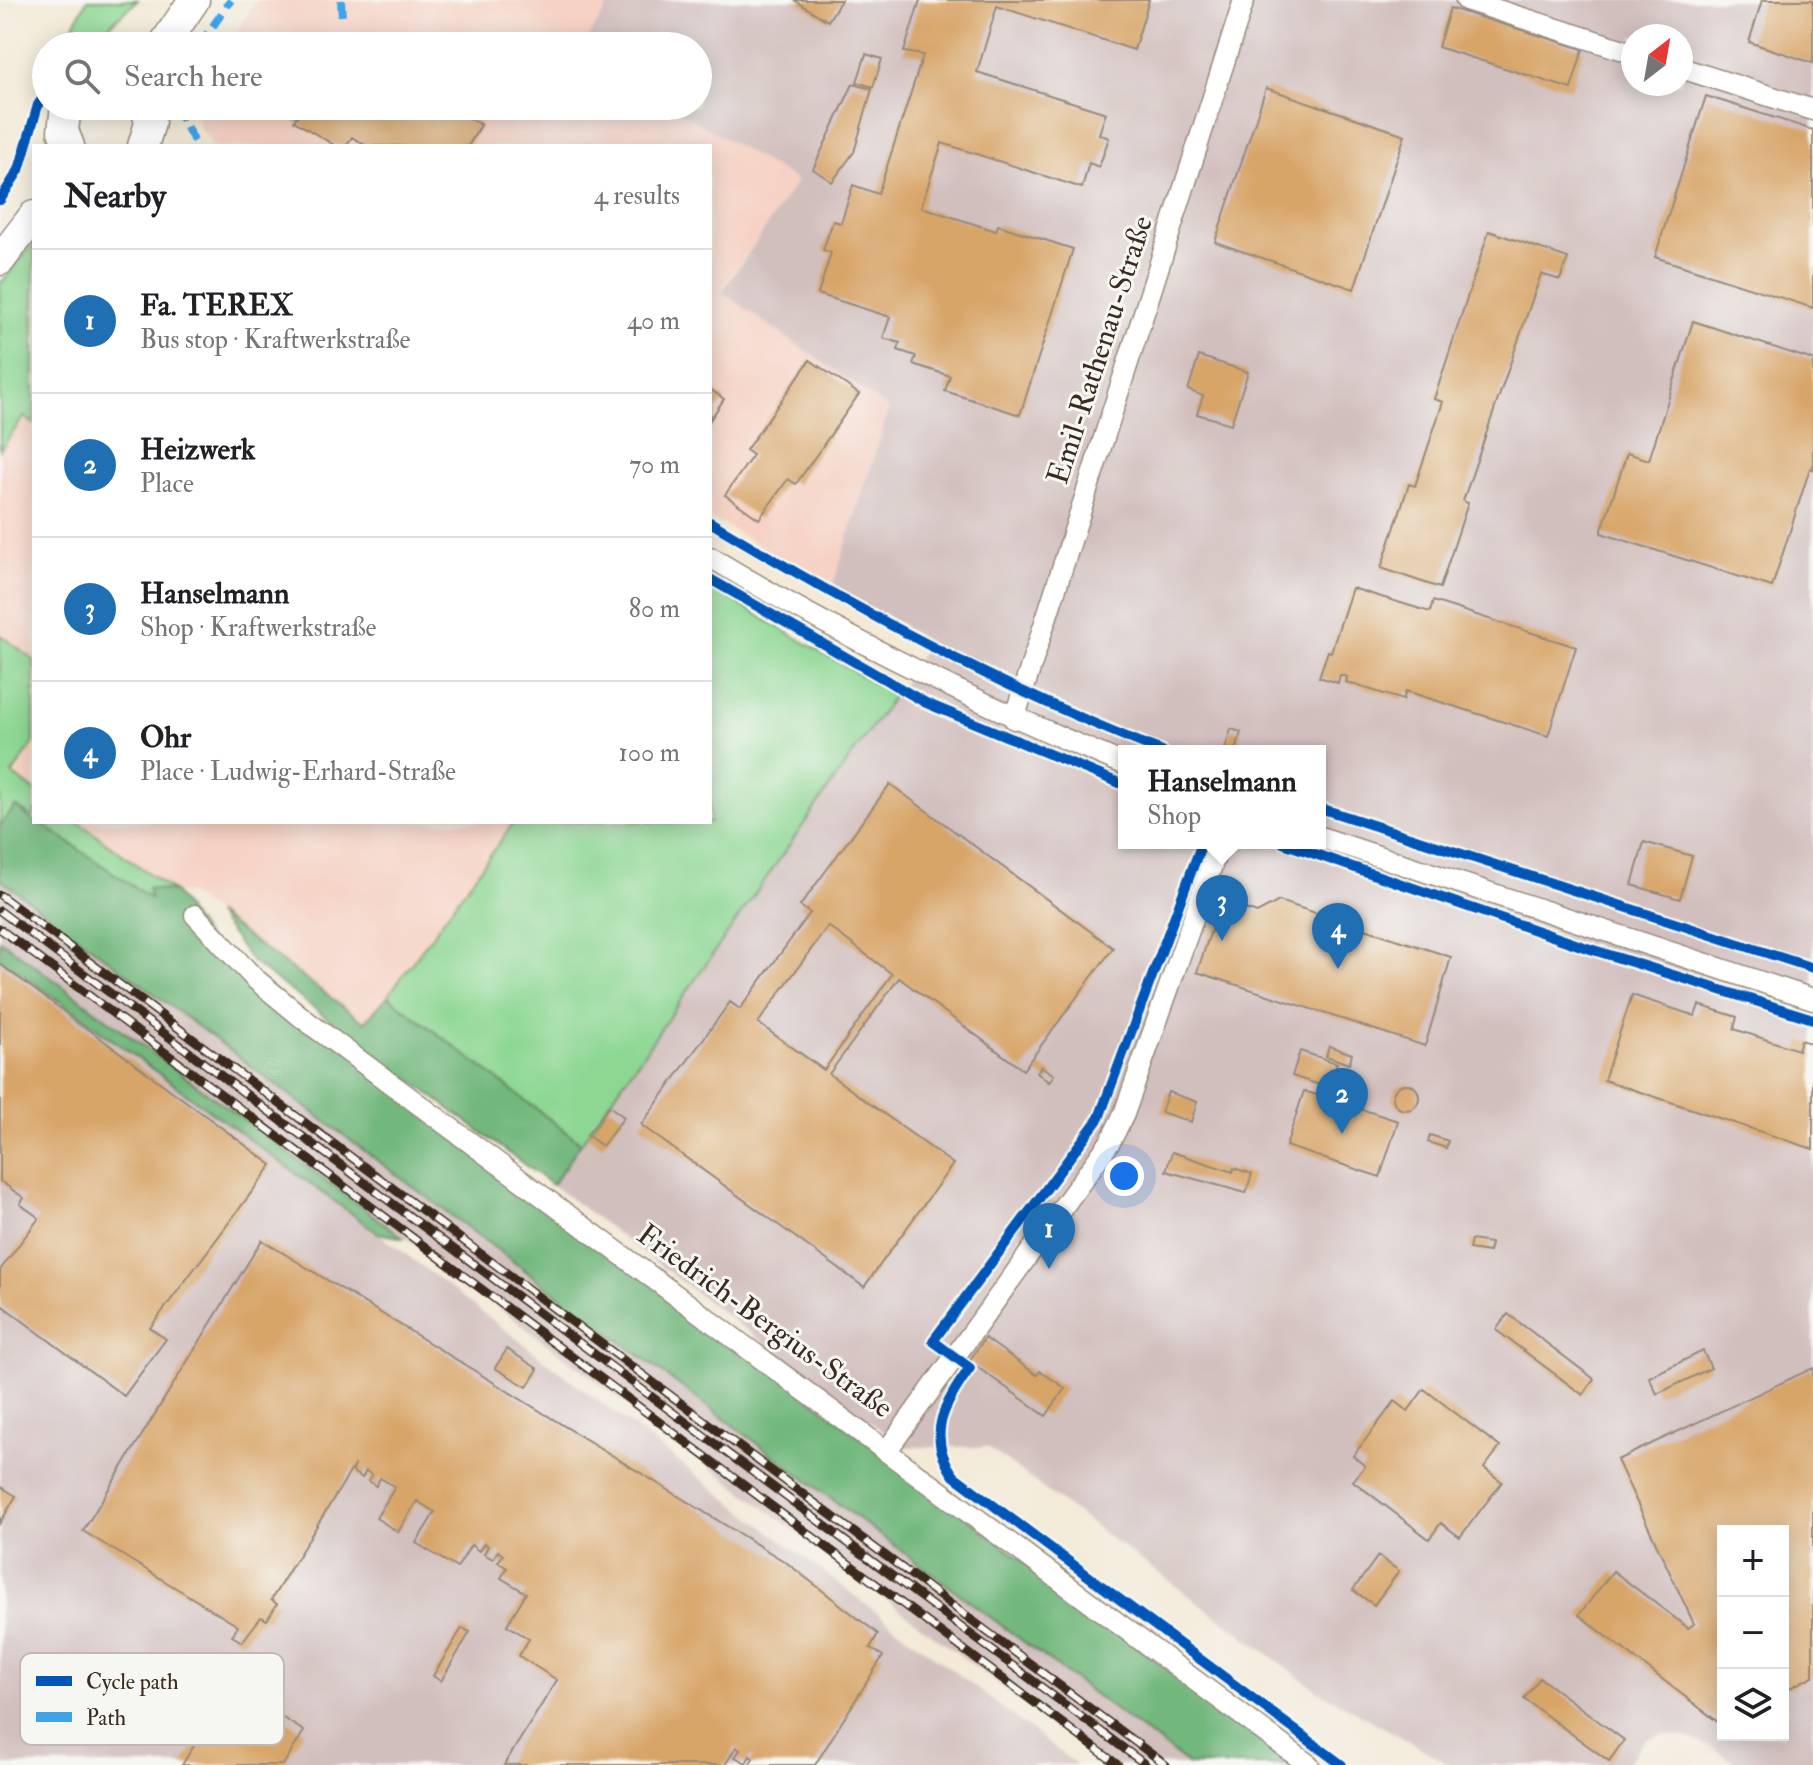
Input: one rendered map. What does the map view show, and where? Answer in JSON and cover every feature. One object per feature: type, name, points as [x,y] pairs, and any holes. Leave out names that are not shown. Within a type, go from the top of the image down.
[{"type":"main road","points":[[172,32],[194,0]]},
{"type":"main road","points":[[64,120],[63,131],[68,144]]},
{"type":"main road","points":[[144,144],[149,120]]},
{"type":"main road","points":[[0,260],[32,219]]},
{"type":"street","name":"Emil-Rathenau-Straße","points":[[1014,719],[1244,0]]},
{"type":"street","points":[[1466,0],[1621,49]]},
{"type":"street","points":[[1693,72],[1813,110]]},
{"type":"street","points":[[712,558],[870,647],[1014,719],[1118,762]]},
{"type":"street","points":[[1326,839],[1813,999]]},
{"type":"street","points":[[888,1449],[1110,1142],[1129,1101],[1218,849]]},
{"type":"street","name":"Friedrich-Bergius-Straße","points":[[195,915],[254,978],[305,1020],[888,1449],[1309,1765]]},
{"type":"shaded area","points":[[257,0],[612,0],[592,32],[236,32]]},
{"type":"shaded area","points":[[612,0],[1813,0],[1813,1765],[1739,1765],[1716,1749],[1686,1737],[1663,1734],[1646,1739],[1626,1765],[1451,1765],[1317,1690],[987,1447],[904,1447],[552,1185],[913,669],[928,641],[832,588],[889,409],[722,292],[797,181],[694,120],[712,120],[712,32],[592,32]]},
{"type":"shaded area","points":[[197,120],[694,120],[798,181],[722,289],[889,409],[832,588],[712,518],[712,144],[212,144]]},
{"type":"shaded area","points":[[24,417],[32,423],[32,659],[0,635],[0,450]]},
{"type":"shaded area","points":[[32,746],[32,789],[12,774]]},
{"type":"shaded area","points":[[81,824],[513,824],[388,996],[364,1023],[189,894],[174,892]]},
{"type":"shaded area","points":[[0,879],[1189,1765],[1106,1765],[425,1252],[0,940]]},
{"type":"shaded area","points":[[0,958],[378,1233],[1077,1765],[0,1765]]},
{"type":"green space","points":[[87,0],[138,0],[102,32],[70,32]]},
{"type":"green space","points":[[32,245],[32,423],[24,417],[0,450],[0,284]]},
{"type":"green space","points":[[712,588],[894,695],[581,1143],[388,996],[513,824],[712,824]]},
{"type":"green space","points":[[0,635],[32,659],[32,746],[12,774],[32,789],[32,817],[16,806],[0,826]]},
{"type":"green space","points":[[16,806],[32,820],[32,824],[42,824],[151,899],[148,888],[174,892],[208,940],[1292,1765],[1189,1765],[0,879],[0,826]]},
{"type":"green space","points":[[42,824],[81,824],[174,892],[149,888],[153,900]]},
{"type":"green space","points":[[215,913],[364,1022],[388,996],[581,1143],[552,1185],[252,962]]},
{"type":"green space","points":[[0,940],[404,1238],[378,1233],[0,958]]},
{"type":"building","points":[[794,0],[841,0],[828,21]]},
{"type":"building","points":[[920,0],[1149,0],[1134,50],[997,6],[977,72],[1106,113],[1099,134],[1109,138],[1099,167],[1089,163],[1082,188],[942,143],[921,207],[996,231],[998,225],[1073,249],[1020,415],[945,391],[950,376],[913,364],[916,356],[898,350],[900,343],[883,338],[890,317],[818,294],[831,253],[823,250],[833,221],[841,223],[853,185],[878,194],[923,55],[904,52]]},
{"type":"building","points":[[1762,0],[1813,0],[1813,63],[1749,42]]},
{"type":"building","points":[[1450,8],[1583,49],[1571,89],[1438,47]]},
{"type":"building","points":[[866,54],[882,59],[873,87],[857,82]]},
{"type":"building","points":[[853,84],[872,89],[854,152],[832,182],[813,169]]},
{"type":"building","points":[[1266,88],[1405,135],[1354,289],[1215,242]]},
{"type":"building","points":[[1706,96],[1813,130],[1813,308],[1655,257]]},
{"type":"building","points":[[473,120],[481,125],[469,144],[364,144],[352,137],[347,144],[333,144],[294,121]]},
{"type":"building","points":[[1489,231],[1568,258],[1560,280],[1541,274],[1463,501],[1468,503],[1440,588],[1381,568],[1409,484],[1415,486],[1443,402],[1434,399]]},
{"type":"building","points":[[1693,321],[1813,360],[1813,469],[1810,468],[1772,587],[1601,533],[1627,453],[1649,460]]},
{"type":"building","points":[[1199,356],[1248,372],[1231,424],[1197,414],[1203,396],[1188,390]]},
{"type":"building","points":[[810,360],[859,394],[796,484],[788,479],[759,519],[725,495],[753,455],[746,450]]},
{"type":"building","points":[[712,390],[724,399],[712,417]]},
{"type":"building","points":[[1352,588],[1430,612],[1433,601],[1576,647],[1548,736],[1406,691],[1403,700],[1346,682],[1347,677],[1340,675],[1338,683],[1319,677],[1328,651],[1331,652]]},
{"type":"building","points":[[1231,729],[1241,732],[1238,745],[1226,745]]},
{"type":"building","points":[[890,784],[1113,948],[1023,1070],[899,978],[829,1074],[953,1164],[864,1287],[641,1125],[730,1002],[740,1009],[810,913],[800,906]],"holes":[[[828,926],[892,974],[824,1070],[758,1023]]]},
{"type":"building","points":[[1644,842],[1692,856],[1680,899],[1632,885]]},
{"type":"building","points":[[1221,901],[1257,913],[1279,901],[1451,957],[1425,1046],[1197,972]]},
{"type":"building","points":[[0,964],[272,1165],[150,1328],[166,1339],[124,1396],[0,1304],[0,1270],[39,1218],[20,1204],[24,1198],[0,1181]]},
{"type":"building","points":[[1632,995],[1695,1016],[1699,1005],[1737,1017],[1734,1029],[1798,1050],[1801,1040],[1813,1044],[1813,1149],[1604,1080]]},
{"type":"building","points":[[1329,1046],[1352,1054],[1349,1064],[1326,1056]]},
{"type":"building","points":[[1300,1051],[1337,1063],[1329,1088],[1292,1076]]},
{"type":"building","points":[[1041,1066],[1054,1075],[1049,1082],[1037,1073]]},
{"type":"building","points":[[1406,1084],[1415,1088],[1419,1097],[1415,1106],[1406,1110],[1397,1106],[1393,1097],[1397,1088]]},
{"type":"building","points":[[1304,1091],[1398,1121],[1380,1177],[1286,1146]]},
{"type":"building","points":[[1168,1092],[1197,1102],[1191,1122],[1161,1112]]},
{"type":"building","points":[[609,1106],[624,1117],[602,1146],[587,1135]]},
{"type":"building","points":[[1430,1135],[1448,1141],[1446,1148],[1428,1142]]},
{"type":"building","points":[[1172,1152],[1233,1172],[1234,1168],[1252,1174],[1246,1193],[1166,1171]]},
{"type":"building","points":[[262,1240],[787,1563],[878,1634],[870,1648],[883,1656],[815,1765],[749,1765],[753,1758],[750,1756],[746,1763],[735,1757],[740,1750],[736,1747],[725,1765],[504,1765],[557,1680],[519,1656],[529,1639],[507,1625],[526,1593],[501,1578],[507,1568],[498,1562],[503,1555],[498,1551],[493,1559],[484,1554],[488,1546],[484,1543],[479,1551],[471,1545],[457,1568],[416,1543],[435,1512],[417,1501],[398,1532],[376,1518],[395,1487],[380,1478],[376,1486],[368,1481],[372,1475],[366,1471],[362,1478],[353,1472],[355,1464],[271,1600],[277,1604],[267,1620],[261,1617],[242,1642],[232,1636],[238,1626],[83,1531]]},
{"type":"building","points":[[1471,1240],[1491,1243],[1489,1252],[1469,1249]]},
{"type":"building","points":[[1508,1314],[1594,1379],[1583,1395],[1496,1330]]},
{"type":"building","points":[[985,1338],[1037,1375],[1040,1371],[1065,1388],[1046,1416],[969,1361]]},
{"type":"building","points":[[507,1349],[538,1369],[527,1387],[495,1368]]},
{"type":"building","points":[[1703,1351],[1711,1368],[1657,1394],[1649,1377]]},
{"type":"building","points":[[1813,1368],[1813,1676],[1789,1688],[1789,1525],[1717,1525],[1717,1721],[1579,1615],[1613,1571],[1688,1628],[1694,1624],[1617,1460]]},
{"type":"building","points":[[1424,1389],[1500,1447],[1484,1468],[1502,1482],[1460,1537],[1441,1523],[1429,1539],[1353,1481],[1365,1466],[1353,1456],[1395,1401],[1408,1411]]},
{"type":"building","points":[[0,1486],[16,1496],[0,1523]]},
{"type":"building","points":[[1378,1556],[1399,1571],[1374,1605],[1353,1590]]},
{"type":"building","points":[[462,1628],[470,1632],[441,1681],[433,1676]]},
{"type":"building","points":[[1540,1678],[1624,1740],[1609,1761],[1524,1699]]},
{"type":"building","points":[[284,1719],[304,1731],[283,1765],[182,1765],[194,1745],[284,1745]]},
{"type":"railway","points":[[0,895],[1166,1765]]},
{"type":"railway","points":[[0,911],[1146,1765]]},
{"type":"railway","points":[[0,929],[1118,1765]]},
{"type":"marked path","points":[[209,32],[231,0]]},
{"type":"marked path","points":[[341,0],[342,18]]},
{"type":"marked path","points":[[183,120],[196,144]]},
{"type":"cycle path","points":[[0,200],[19,170],[34,120]]},
{"type":"cycle path","points":[[712,523],[931,646],[1045,702],[1147,745]]},
{"type":"cycle path","points":[[712,580],[926,703],[1118,783]]},
{"type":"cycle path","points":[[1326,810],[1813,968]]},
{"type":"cycle path","points":[[1200,849],[1099,1118],[933,1341],[970,1368],[952,1394],[941,1420],[941,1447],[954,1476],[1342,1765]]},
{"type":"cycle path","points":[[1300,849],[1584,947],[1813,1019]]},
{"type":"place","name":"Hanselmann","points":[[1222,941]]},
{"type":"place","name":"Ohr","points":[[1338,969]]},
{"type":"place","name":"Heizwerk","points":[[1342,1134]]},
{"type":"place","name":"Fa. TEREX","points":[[1049,1269]]}]
